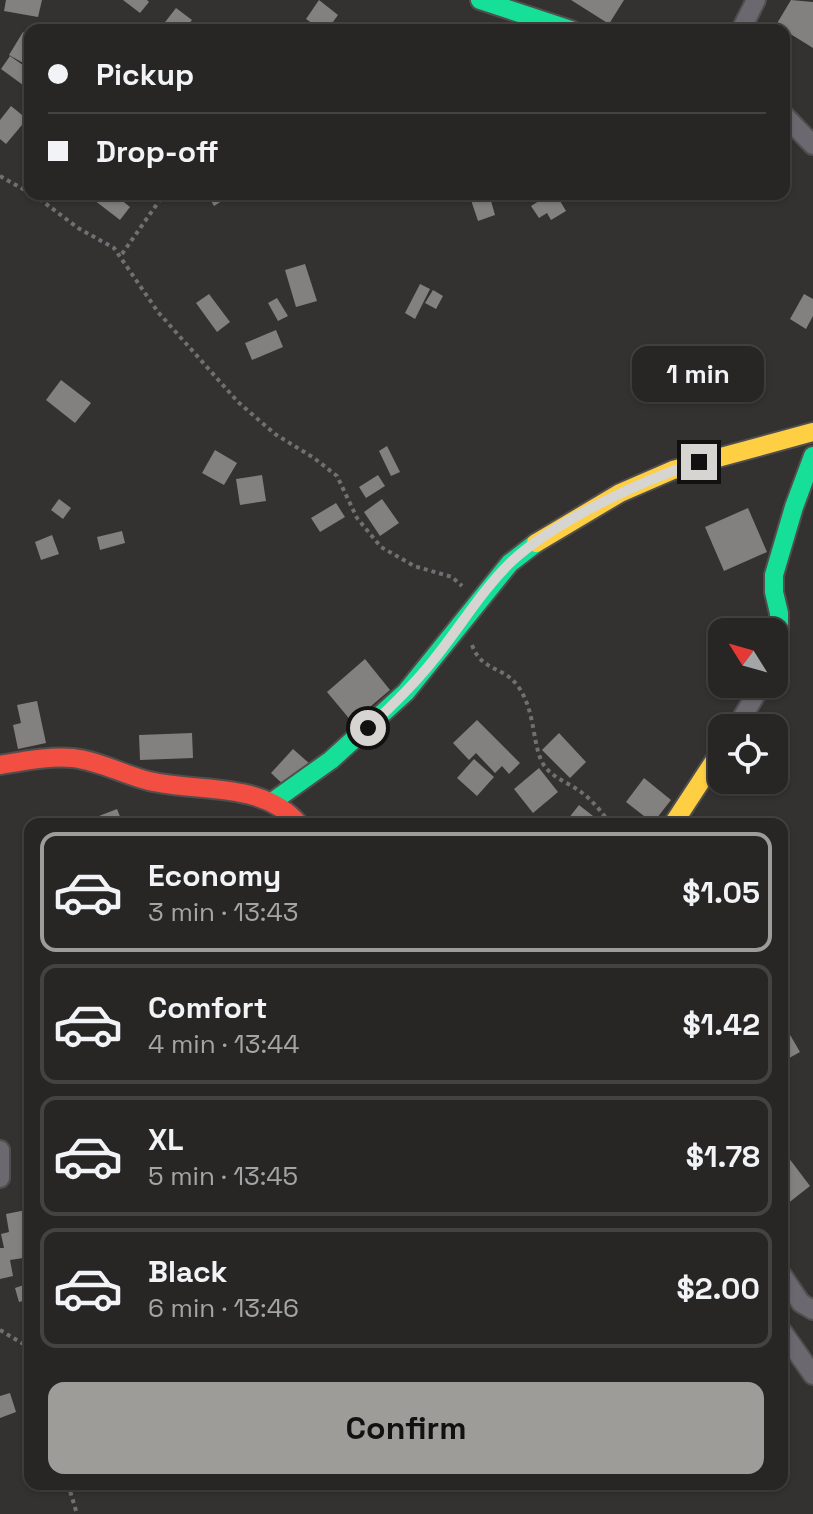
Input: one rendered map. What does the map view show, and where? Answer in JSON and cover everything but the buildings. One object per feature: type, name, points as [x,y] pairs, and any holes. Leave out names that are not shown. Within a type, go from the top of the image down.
[{"type":"street","points":[[480,0],[553,24]]},
{"type":"street","points":[[744,24],[756,0]]},
{"type":"street","points":[[790,121],[813,145]]},
{"type":"street","points":[[272,802],[331,760],[397,701],[435,659],[510,563],[532,545],[620,493],[673,470],[813,432]]},
{"type":"street","points":[[778,618],[774,575],[813,456]]},
{"type":"street","points":[[0,765],[42,758],[96,762],[144,780],[188,789],[246,795],[272,802],[294,818]]},
{"type":"street","points":[[677,818],[708,770]]},
{"type":"street","points":[[0,1150],[0,1178]]},
{"type":"street","points":[[788,1284],[801,1303],[813,1310]]},
{"type":"street","points":[[788,1340],[813,1375]]},
{"type":"path","points":[[0,176],[24,189]]},
{"type":"path","points":[[40,200],[121,255],[133,279],[158,312],[238,402],[275,434],[337,476],[357,518],[381,547],[414,566],[459,582],[465,595],[473,649],[479,659],[493,671],[511,679],[527,702],[546,767],[592,801],[605,818]]},
{"type":"path","points":[[121,255],[160,200]]},
{"type":"path","points":[[0,1330],[24,1344]]},
{"type":"path","points":[[70,1490],[77,1514]]},
{"type":"traffic: fast","points":[[480,0],[553,24]]},
{"type":"traffic: fast","points":[[779,618],[774,575],[813,456]]},
{"type":"traffic: fast","points":[[272,802],[331,760],[406,692],[510,563],[536,543]]},
{"type":"traffic: slow","points":[[536,543],[620,493],[673,470],[813,432]]},
{"type":"traffic: slow","points":[[677,818],[708,770]]},
{"type":"traffic: jam","points":[[0,765],[46,758],[83,760],[149,781],[249,795],[267,801],[293,818]]},
{"type":"route","points":[[368,728],[435,659],[510,563],[532,545],[620,493],[699,462]]}]
